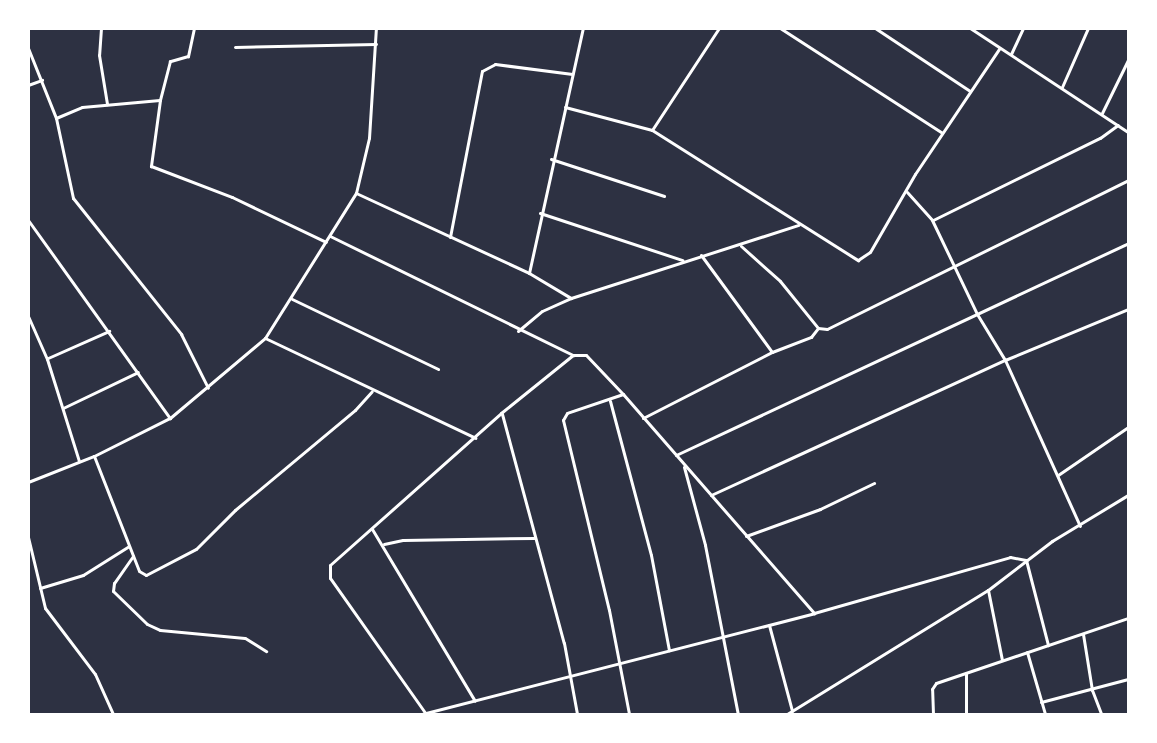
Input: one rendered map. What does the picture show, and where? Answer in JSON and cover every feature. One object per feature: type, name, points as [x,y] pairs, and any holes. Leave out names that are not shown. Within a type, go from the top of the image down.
[{"type":"street","points":[[101,28],[99,55],[107,104]]},
{"type":"street","points":[[194,28],[188,56],[170,61],[160,100],[151,161],[154,169],[232,197],[326,242]]},
{"type":"street","points":[[28,482],[94,456],[170,418],[265,338],[292,299],[356,193],[369,138],[376,28]]},
{"type":"street","points":[[529,273],[540,213],[583,28]]},
{"type":"street","points":[[652,130],[719,28]]},
{"type":"street","points":[[780,28],[942,133]]},
{"type":"street","points":[[875,28],[970,91]]},
{"type":"street","points":[[970,28],[1128,132]]},
{"type":"street","points":[[1010,54],[1023,28]]},
{"type":"street","points":[[1062,87],[1088,28]]},
{"type":"street","points":[[235,48],[376,44]]},
{"type":"street","points":[[28,48],[56,117],[74,198],[181,334],[208,388]]},
{"type":"street","points":[[565,107],[652,130],[799,225],[858,260],[870,252],[942,133],[999,49]]},
{"type":"street","points":[[1102,113],[1128,60]]},
{"type":"street","points":[[450,237],[482,71],[495,63],[572,74]]},
{"type":"street","points":[[28,85],[42,80]]},
{"type":"street","points":[[56,117],[82,107],[160,100]]},
{"type":"street","points":[[932,220],[1100,138],[1118,125]]},
{"type":"street","points":[[552,159],[664,196]]},
{"type":"street","points":[[741,246],[780,281],[818,328],[827,329],[866,306],[954,268],[1128,180]]},
{"type":"street","points":[[907,192],[932,220],[954,268],[1005,360],[1080,526]]},
{"type":"street","points":[[356,193],[529,273],[572,298]]},
{"type":"street","points":[[540,213],[682,260]]},
{"type":"street","points":[[28,220],[170,418]]},
{"type":"street","points":[[518,331],[542,311],[572,298],[682,260],[741,246],[799,225]]},
{"type":"street","points":[[330,236],[518,331],[573,355],[586,355],[814,613]]},
{"type":"street","points":[[676,455],[1128,243]]},
{"type":"street","points":[[701,255],[772,352]]},
{"type":"street","points":[[292,299],[438,369]]},
{"type":"street","points":[[711,495],[1005,360],[1128,309]]},
{"type":"street","points":[[28,316],[47,358],[80,462]]},
{"type":"street","points":[[643,418],[772,352],[811,337],[818,328]]},
{"type":"street","points":[[47,358],[109,331]]},
{"type":"street","points":[[265,338],[372,391],[476,438]]},
{"type":"street","points":[[573,355],[501,413],[476,438],[372,529],[328,572],[425,714],[814,613],[1004,559],[1026,560]]},
{"type":"street","points":[[63,408],[138,372]]},
{"type":"street","points":[[94,456],[139,571],[146,575],[189,555],[267,483],[355,410],[372,391]]},
{"type":"street","points":[[622,394],[610,401],[567,414],[563,420],[620,663],[629,714]]},
{"type":"street","points":[[610,401],[651,555],[669,650]]},
{"type":"street","points":[[501,413],[570,676],[577,714]]},
{"type":"street","points":[[1058,475],[1128,427]]},
{"type":"street","points":[[684,464],[705,545],[720,637],[738,714]]},
{"type":"street","points":[[747,536],[820,509],[874,483]]},
{"type":"street","points":[[787,714],[988,590],[1026,560],[1128,495]]},
{"type":"street","points":[[372,529],[384,544],[475,701]]},
{"type":"street","points":[[28,537],[40,588],[50,617],[95,674],[113,714]]},
{"type":"street","points":[[384,544],[403,540],[534,538]]},
{"type":"street","points":[[40,588],[83,575],[129,546]]},
{"type":"street","points":[[133,556],[114,583],[113,591],[147,624],[160,630],[245,638],[266,651]]},
{"type":"street","points":[[1026,560],[1048,645]]},
{"type":"street","points":[[988,590],[1002,660]]},
{"type":"street","points":[[933,714],[933,685],[1128,618]]},
{"type":"street","points":[[769,625],[792,711]]},
{"type":"street","points":[[1083,634],[1092,690],[1101,714]]},
{"type":"street","points":[[1027,652],[1045,714]]},
{"type":"street","points":[[966,673],[966,714]]},
{"type":"street","points":[[1041,702],[1128,679]]}]
